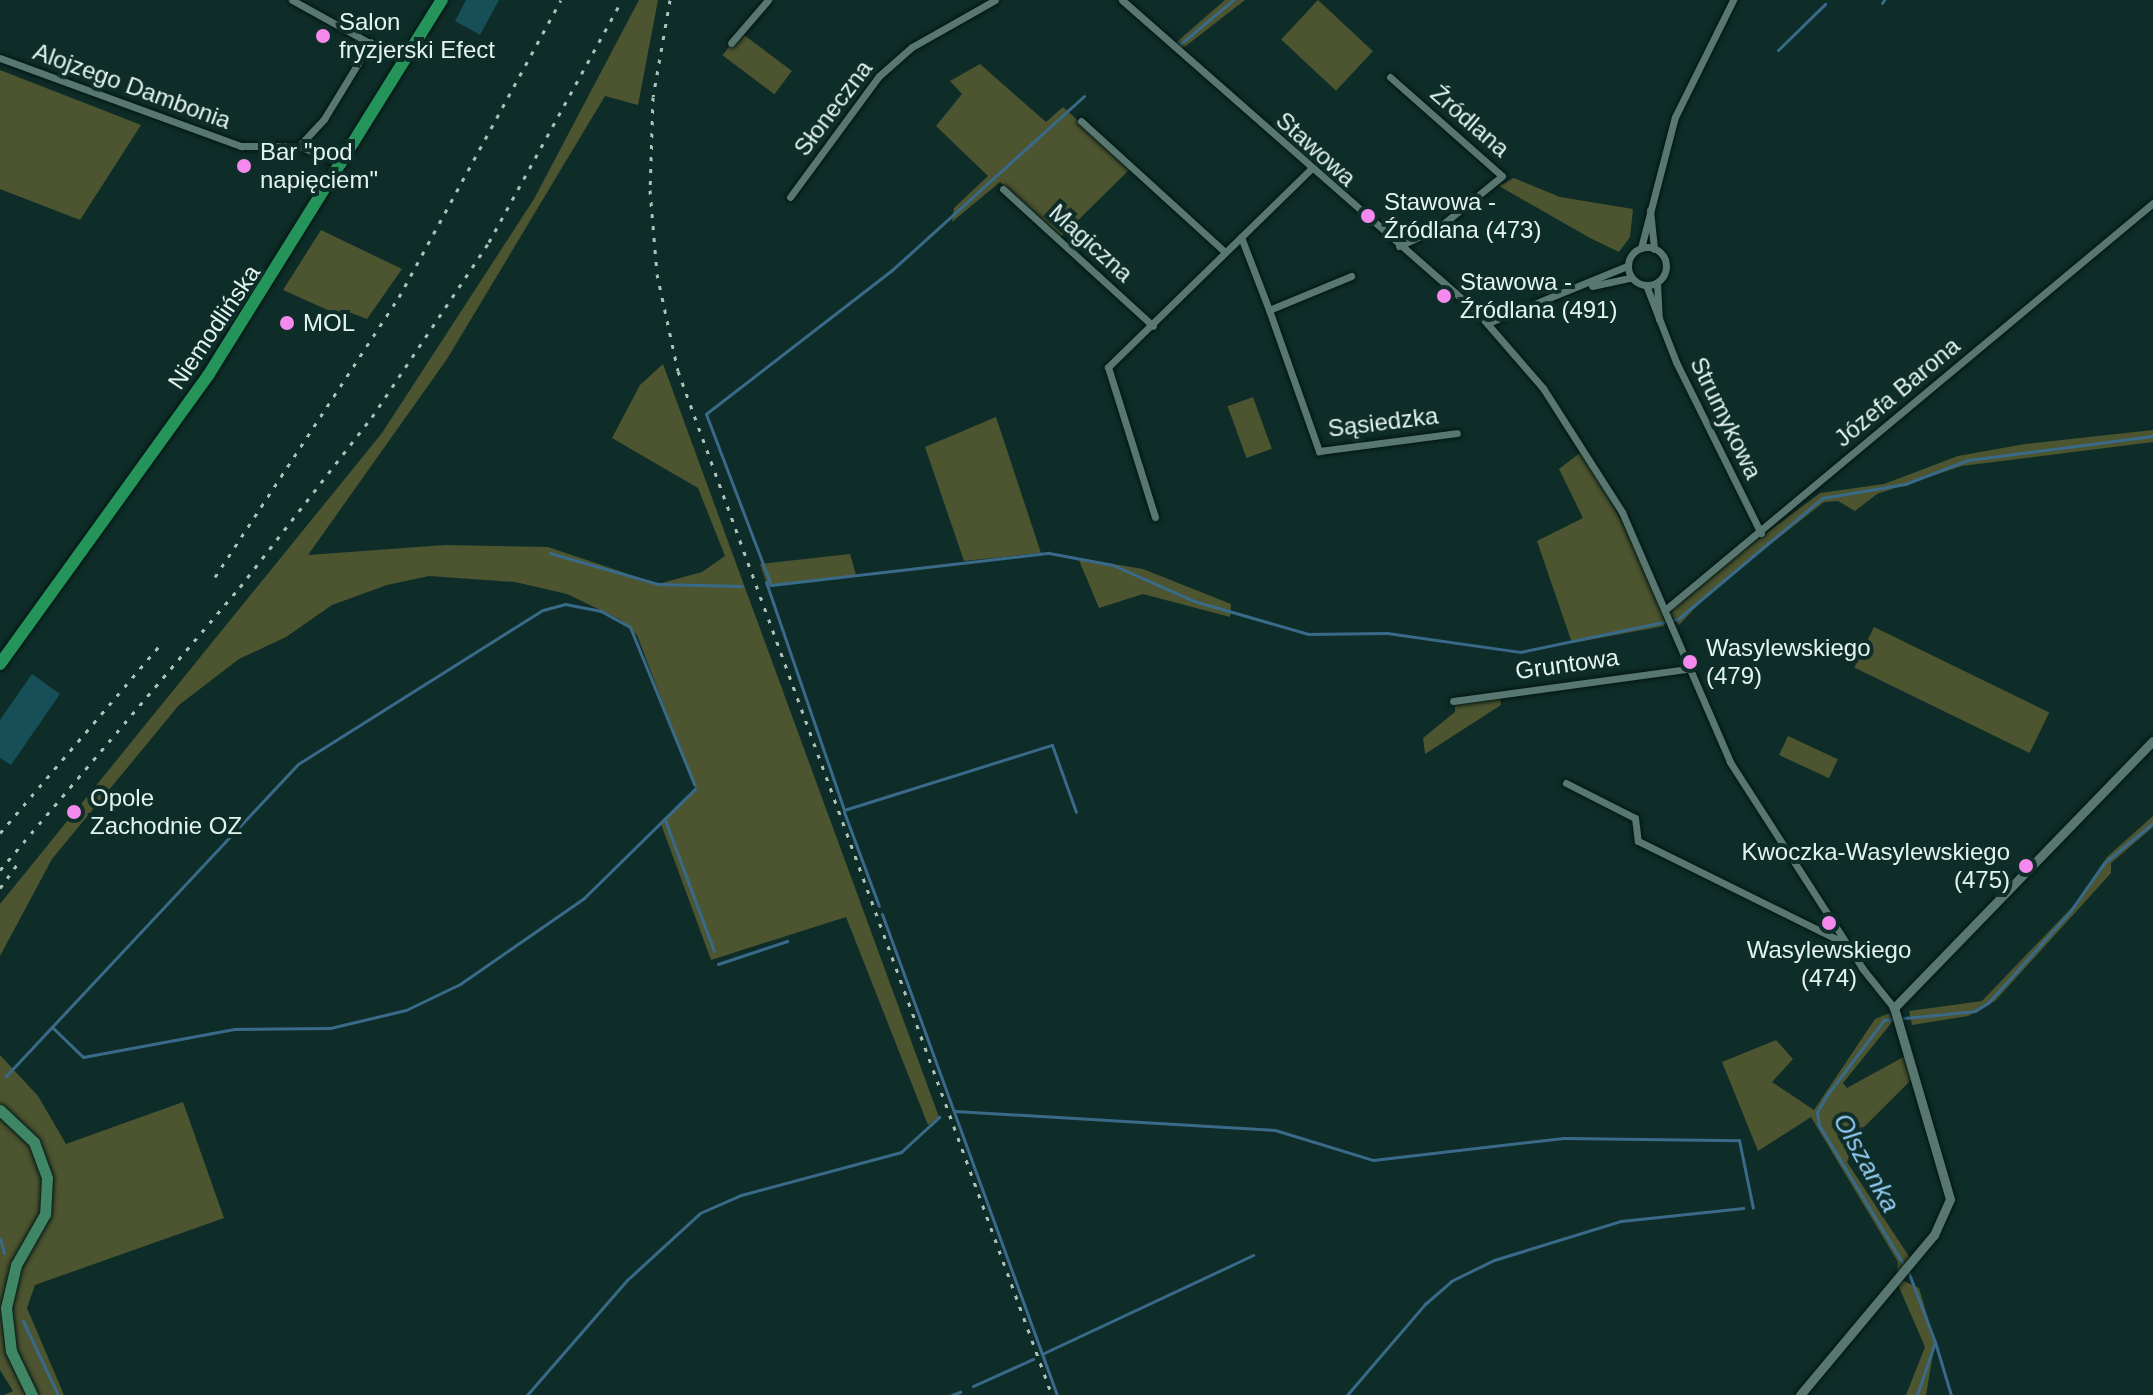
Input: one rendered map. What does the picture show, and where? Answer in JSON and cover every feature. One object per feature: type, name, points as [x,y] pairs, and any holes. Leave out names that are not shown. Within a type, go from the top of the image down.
[{"type":"main road","name":"Niemodlińska","points":[[0,664],[177,422],[345,165],[442,0]]},
{"type":"main road","points":[[0,1110],[34,1142],[47,1178],[45,1214],[16,1265],[6,1302],[11,1351],[32,1395]]},
{"type":"street","points":[[292,0],[406,63]]},
{"type":"street","points":[[731,43],[768,0]]},
{"type":"street","name":"Słoneczna","points":[[790,197],[879,76],[912,47],[995,0]]},
{"type":"street","name":"Stawowa","points":[[1122,0],[1310,170],[1488,323],[1595,464],[1665,610],[1730,762],[1848,945],[1894,1010]]},
{"type":"street","points":[[1488,323],[1590,286],[1627,266],[1641,248],[1675,117],[1733,0]]},
{"type":"street","points":[[299,146],[324,119],[371,42]]},
{"type":"street","name":"Alojzego Dambonia","points":[[0,58],[241,146],[299,146],[345,165]]},
{"type":"street","name":"Źródlana","points":[[1390,77],[1502,176],[1438,228],[1399,246]]},
{"type":"street","points":[[1081,121],[1225,252]]},
{"type":"street","points":[[1155,517],[1108,367],[1310,170]]},
{"type":"street","name":"Magiczna","points":[[1003,189],[1153,326]]},
{"type":"street","name":"Józefa Barona","points":[[1665,610],[2153,203]]},
{"type":"street","points":[[1590,286],[1631,278],[1646,285],[1657,283],[1665,262],[1654,249],[1650,210]]},
{"type":"street","name":"Sąsiedzka","points":[[1241,237],[1319,451],[1457,433]]},
{"type":"street","points":[[1641,248],[1654,249]]},
{"type":"street","points":[[1627,266],[1631,278]]},
{"type":"street","points":[[1269,310],[1351,276]]},
{"type":"street","name":"Strumykowa","points":[[1657,283],[1659,319]]},
{"type":"street","name":"Strumykowa","points":[[1646,285],[1659,319],[1761,533]]},
{"type":"street","name":"Gruntowa","points":[[1453,701],[1688,669]]},
{"type":"street","points":[[1800,1395],[1916,1257],[1947,1213],[1951,1186],[1894,1010],[2153,741]]},
{"type":"street","points":[[1566,783],[1635,818],[1638,841],[1848,945]]},
{"type":"green space","points":[[639,0],[658,0],[638,105],[605,96],[447,359],[308,555],[445,545],[548,547],[658,584],[702,572],[725,556],[698,488],[612,438],[640,385],[663,364],[939,1117],[928,1125],[846,917],[711,960],[661,824],[695,788],[637,635],[619,619],[567,594],[515,582],[429,576],[387,585],[332,605],[286,637],[239,659],[179,705],[52,859],[0,956],[0,904],[382,433],[534,199]]},
{"type":"green space","points":[[1225,0],[1245,0],[1178,52],[1172,46]]},
{"type":"green space","points":[[1318,0],[1373,51],[1336,91],[1281,39]]},
{"type":"green space","points":[[740,32],[792,71],[774,94],[723,55]]},
{"type":"green space","points":[[980,64],[1046,122],[1063,107],[1131,168],[1061,237],[1000,182],[952,222],[954,208],[988,176],[936,126],[962,94],[950,81]]},
{"type":"green space","points":[[0,70],[141,125],[80,220],[0,189]]},
{"type":"green space","points":[[1514,178],[1560,197],[1633,209],[1630,237],[1619,252],[1590,238],[1499,186]]},
{"type":"green space","points":[[321,230],[402,269],[367,319],[346,311],[343,317],[283,290]]},
{"type":"green space","points":[[1253,397],[1272,449],[1246,458],[1228,406]]},
{"type":"green space","points":[[996,417],[1041,553],[964,561],[925,447]]},
{"type":"green space","points":[[2153,430],[2153,442],[1962,466],[1877,494],[1855,511],[1838,501],[1824,502],[1711,591],[1679,625],[1666,611],[1664,626],[1572,643],[1537,541],[1583,518],[1559,469],[1585,449],[1665,609],[1820,493],[1884,484],[1958,456],[2025,444]]},
{"type":"green space","points":[[850,554],[856,575],[768,587],[760,564]]},
{"type":"green space","points":[[1078,558],[1143,569],[1231,604],[1230,617],[1143,594],[1099,608]]},
{"type":"green space","points":[[1874,627],[2049,712],[2030,753],[1854,667]]},
{"type":"green space","points":[[1500,694],[1501,705],[1425,754],[1423,738],[1455,712],[1455,700]]},
{"type":"green space","points":[[1788,736],[1838,759],[1829,778],[1779,755]]},
{"type":"green space","points":[[2153,816],[2153,827],[2111,863],[2111,873],[1995,1001],[1968,1016],[1912,1025],[1909,1011],[1982,1001],[2077,902],[2107,857]]},
{"type":"green space","points":[[1890,1013],[1892,1022],[1843,1083],[1847,1088],[1907,1055],[1915,1076],[1857,1134],[1847,1162],[1912,1261],[1897,1278],[1919,1288],[1935,1342],[1926,1395],[1906,1395],[1925,1347],[1896,1280],[1898,1262],[1811,1117],[1758,1151],[1722,1062],[1776,1040],[1793,1059],[1772,1082],[1814,1110],[1875,1019]]},
{"type":"green space","points":[[0,1055],[38,1096],[66,1144],[183,1102],[224,1218],[35,1285],[27,1308],[64,1395],[4,1395],[13,1391],[0,1370]]},
{"type":"building","points":[[466,0],[499,0],[480,35],[455,21]]},
{"type":"building","points":[[32,674],[60,694],[11,765],[0,758],[0,720]]},
{"type":"waterway","points":[[1179,45],[1233,0]]},
{"type":"waterway","points":[[1778,50],[1825,4]]},
{"type":"waterway","points":[[1084,96],[892,270],[706,414],[771,585],[1049,553],[1113,565],[1194,601],[1308,634],[1387,633],[1520,652],[1678,619],[1822,498],[1905,484],[1968,460],[2153,436]]},
{"type":"waterway","points":[[550,553],[658,584],[742,586]]},
{"type":"waterway","points":[[766,582],[844,810],[1052,745],[1076,812]]},
{"type":"waterway","points":[[6,1076],[298,764],[543,610],[565,604],[601,611],[630,627],[694,784]]},
{"type":"waterway","points":[[52,1027],[83,1057],[234,1029],[330,1028],[406,1010],[460,984],[584,898],[695,789]]},
{"type":"waterway","points":[[844,812],[879,906]]},
{"type":"waterway","points":[[665,820],[714,951]]},
{"type":"waterway","name":"Olszanka","points":[[1904,1265],[1819,1125],[1817,1112],[1884,1020],[1975,1011],[1988,1003],[2069,913],[2104,863],[2153,823]]},
{"type":"waterway","points":[[882,914],[1057,1395]]},
{"type":"waterway","points":[[718,964],[787,941]]},
{"type":"waterway","points":[[955,1111],[1275,1130],[1373,1160],[1564,1138],[1739,1140],[1753,1208]]},
{"type":"waterway","points":[[527,1395],[627,1280],[700,1213],[741,1195],[901,1152],[939,1117]]},
{"type":"waterway","points":[[1347,1395],[1425,1304],[1451,1281],[1494,1260],[1621,1221],[1743,1208]]},
{"type":"waterway","points":[[0,1239],[4,1253]]},
{"type":"waterway","points":[[1044,1353],[1253,1255]]},
{"type":"waterway","name":"Olszanka","points":[[1908,1271],[1935,1342],[1917,1395]]},
{"type":"waterway","points":[[23,1321],[58,1395]]},
{"type":"waterway","points":[[1935,1342],[1951,1395]]},
{"type":"waterway","points":[[973,1386],[1033,1359]]},
{"type":"waterway","points":[[952,1395],[960,1392]]},
{"type":"railway","points":[[215,577],[399,297],[561,0]]},
{"type":"railway","points":[[0,870],[240,587],[372,417],[489,242],[622,0]]},
{"type":"railway","points":[[670,0],[653,97],[650,190],[657,274],[678,371],[1052,1395]]},
{"type":"railway","points":[[0,833],[159,646]]},
{"type":"railway","points":[[0,888],[19,862]]},
{"type":"place","name":"Salon fryzjerski Efect","points":[[323,36]]},
{"type":"place","name":"Bar \"pod napięciem\"","points":[[244,166]]},
{"type":"place","name":"Stawowa - Źródlana (473)","points":[[1368,216]]},
{"type":"place","name":"Stawowa - Źródlana (491)","points":[[1444,296]]},
{"type":"place","name":"MOL","points":[[287,323]]},
{"type":"place","name":"Wasylewskiego (479)","points":[[1690,662]]},
{"type":"place","name":"Opole Zachodnie OZ","points":[[74,812]]},
{"type":"place","name":"Kwoczka-Wasylewskiego (475)","points":[[2026,866]]},
{"type":"place","name":"Wasylewskiego (474)","points":[[1829,923]]}]
